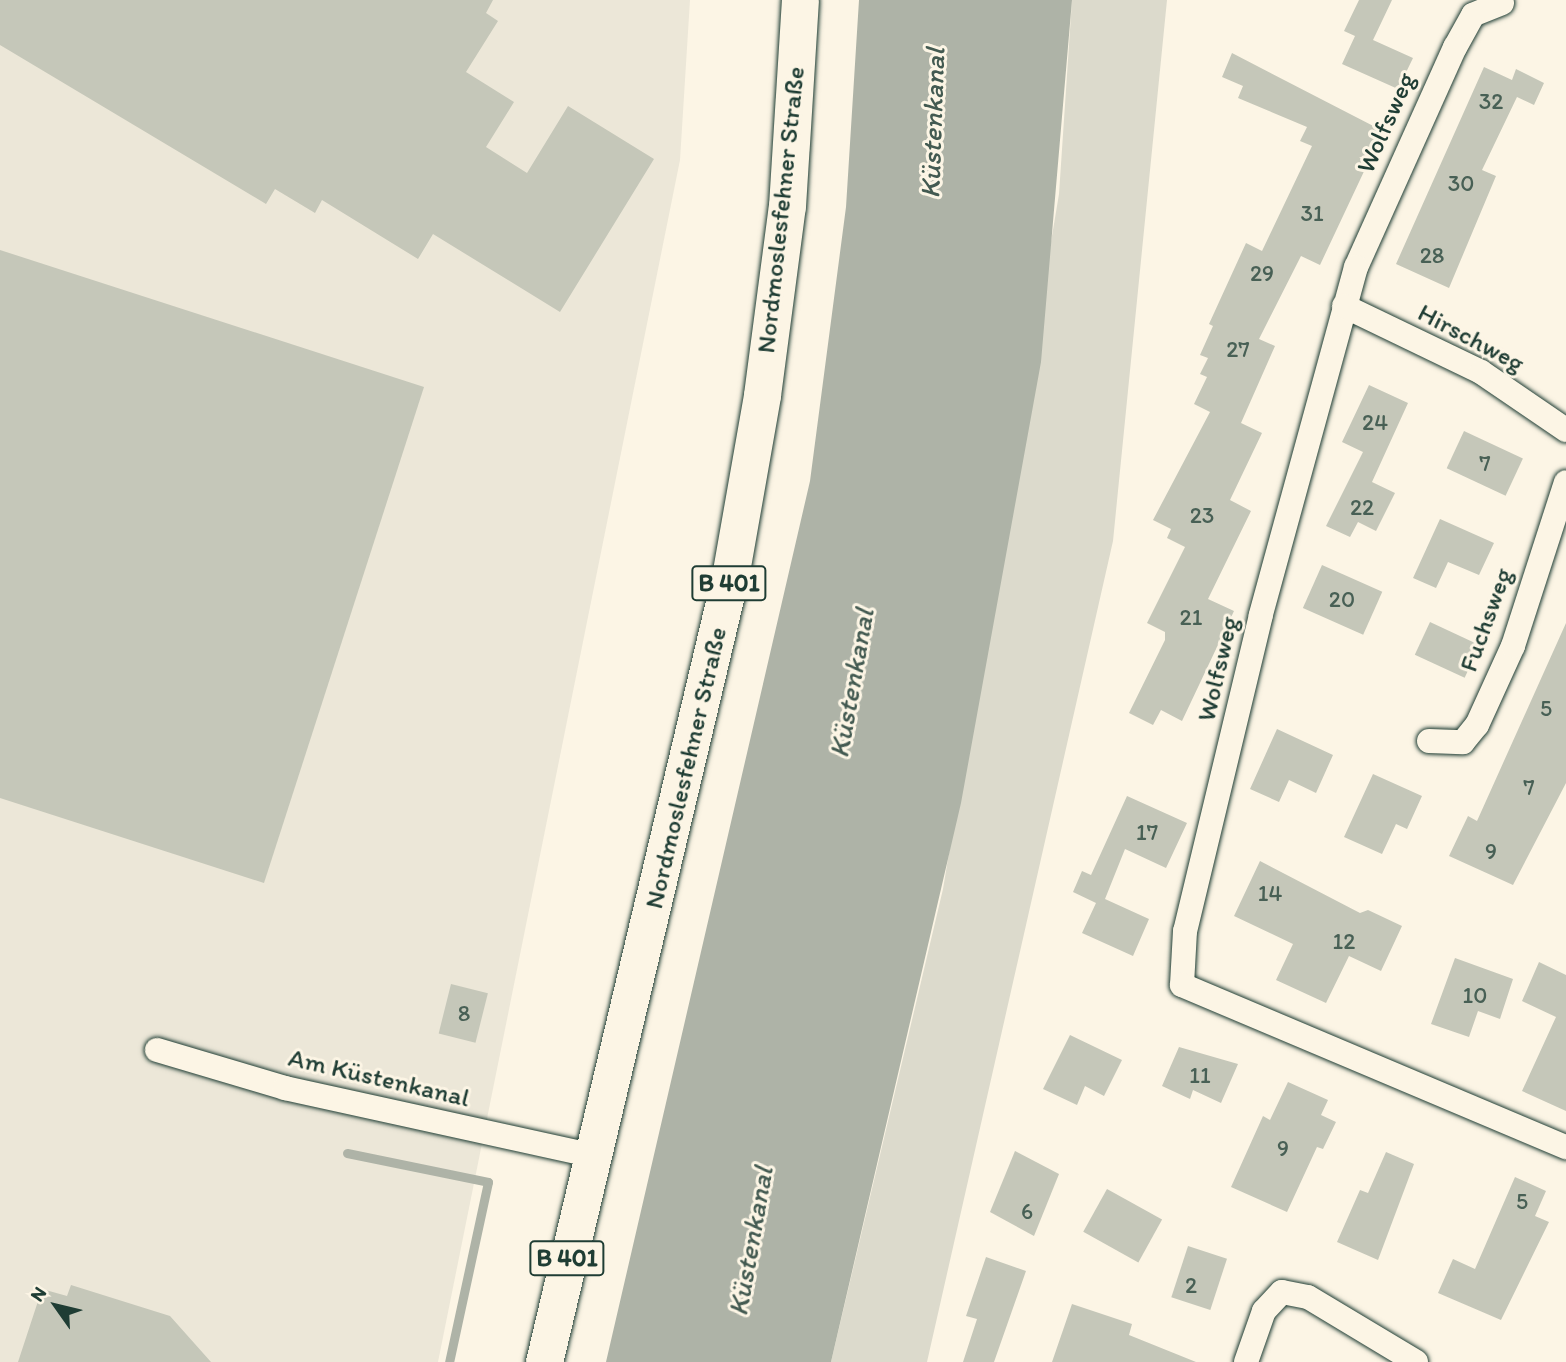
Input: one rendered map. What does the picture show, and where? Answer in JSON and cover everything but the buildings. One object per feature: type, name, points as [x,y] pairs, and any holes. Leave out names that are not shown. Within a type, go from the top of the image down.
[{"type":"main road","name":"Nordmoslesfehner Straße","points":[[544,1362],[590,1155],[684,784],[730,578],[762,395],[787,206],[800,0]]},
{"type":"street","name":"Wolfsweg","points":[[1502,3],[1473,15],[1445,66],[1356,267],[1281,532],[1185,931],[1182,985],[1566,1147]]},
{"type":"street","name":"Hirschweg","points":[[1344,306],[1481,372],[1566,430]]},
{"type":"street","name":"Fuchsweg","points":[[1429,741],[1463,741],[1477,725],[1513,646],[1566,482]]},
{"type":"street","name":"Am Küstenkanal","points":[[157,1050],[285,1088],[590,1155]]},
{"type":"street","points":[[1246,1362],[1264,1311],[1282,1292],[1308,1297],[1416,1362]]},
{"type":"shaded area","points":[[0,0],[690,0],[680,160],[438,1362],[0,1362]]},
{"type":"shaded area","points":[[1072,0],[1167,0],[1113,541],[927,1362],[831,1362],[943,889],[1059,194]]},
{"type":"water","name":"Küstenkanal","points":[[859,0],[1072,0],[1041,362],[961,803],[831,1362],[606,1362],[810,481],[846,207]]},
{"type":"waterway","points":[[347,1153],[488,1182],[449,1362]]}]
